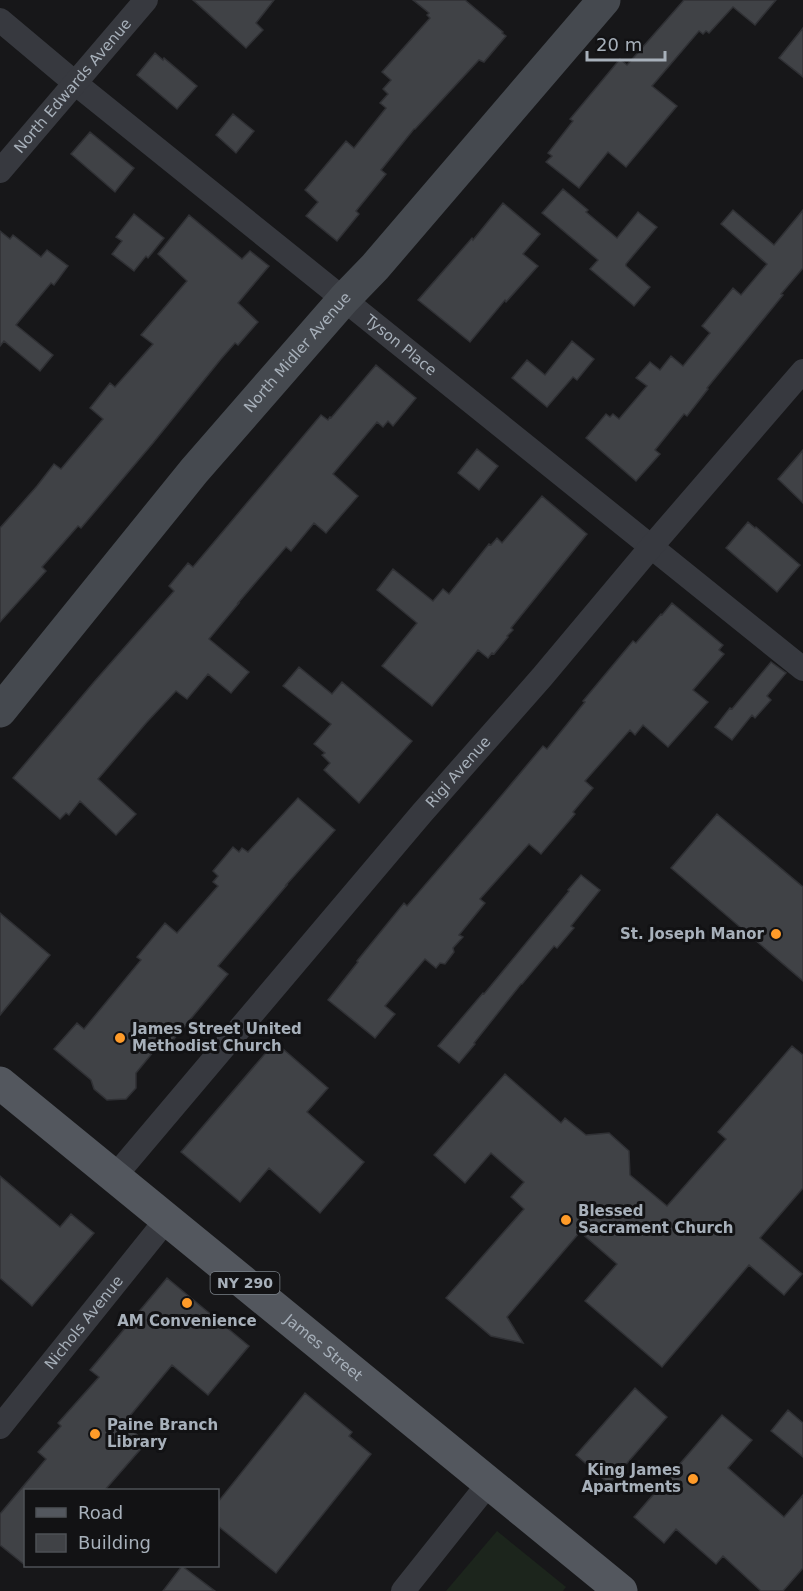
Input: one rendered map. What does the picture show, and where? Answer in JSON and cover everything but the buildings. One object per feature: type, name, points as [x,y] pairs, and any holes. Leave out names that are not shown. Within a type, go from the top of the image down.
[{"type":"main road","name":"North Midler Avenue","points":[[0,711],[194,471],[344,299],[375,267],[604,0]]},
{"type":"main road","name":"James Street","points":[[0,1083],[621,1591]]},
{"type":"street","name":"North Edwards Avenue","points":[[0,171],[146,0]]},
{"type":"street","name":"Tyson Place","points":[[0,20],[75,83],[803,669]]},
{"type":"street","name":"Rigi Avenue","points":[[115,1176],[422,813],[542,677],[803,371]]},
{"type":"street","name":"Nichols Avenue","points":[[0,1427],[166,1218]]},
{"type":"street","points":[[403,1591],[489,1483]]},
{"type":"shaded area","points":[[497,1531],[566,1587],[563,1591],[446,1591]]},
{"type":"place","name":"St. Joseph Manor","points":[[776,934]]},
{"type":"place","name":"James Street United Methodist Church","points":[[120,1038]]},
{"type":"place","name":"Blessed Sacrament Church","points":[[566,1220]]},
{"type":"place","name":"AM Convenience","points":[[187,1303]]},
{"type":"place","name":"Paine Branch Library","points":[[95,1434]]},
{"type":"place","name":"King James Apartments","points":[[693,1479]]}]
